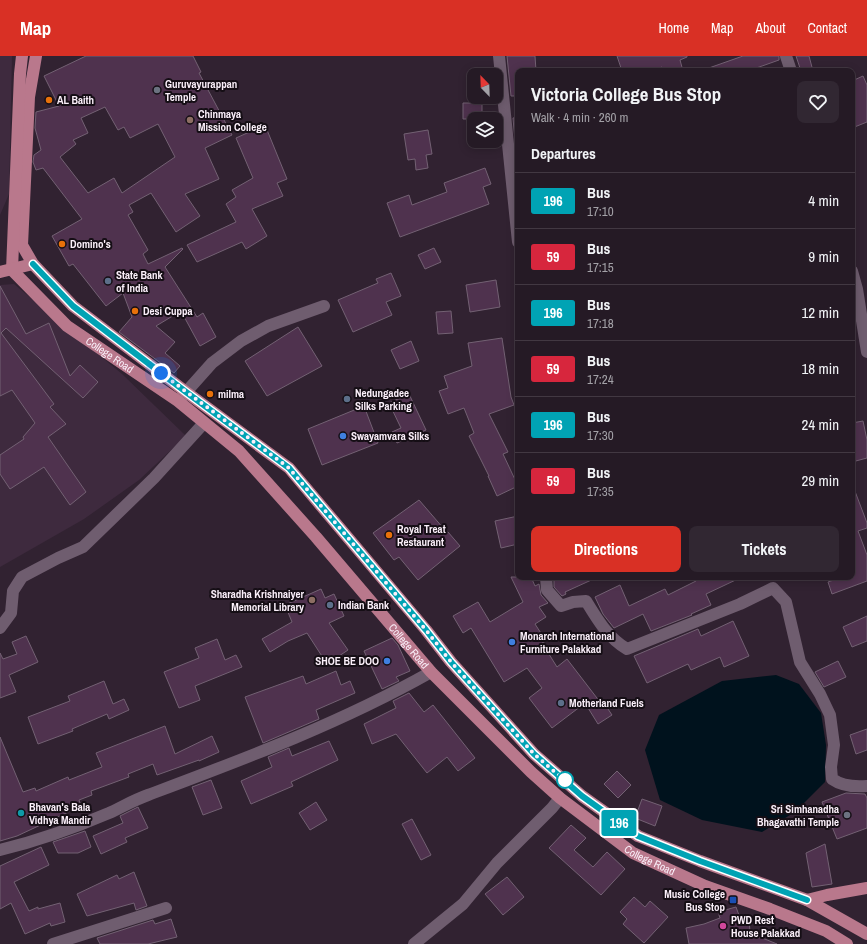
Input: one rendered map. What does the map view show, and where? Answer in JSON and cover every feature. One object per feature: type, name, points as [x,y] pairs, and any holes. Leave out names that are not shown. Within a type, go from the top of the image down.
[{"type":"main road","points":[[12,270],[22,56]]},
{"type":"main road","name":"College Road","points":[[36,56],[29,97],[22,245],[33,264],[73,306],[182,396],[204,423],[239,451],[316,537],[431,672],[530,772],[560,798],[633,853],[705,886],[826,931],[847,944]]},
{"type":"main road","points":[[0,272],[33,264]]},
{"type":"main road","name":"College Road","points":[[12,270],[67,326],[182,396],[289,468],[451,662],[534,754],[582,796],[638,836],[700,861],[807,900],[867,934]]},
{"type":"main road","points":[[807,900],[867,888]]},
{"type":"street","points":[[499,56],[515,213]]},
{"type":"street","points":[[786,56],[790,68]]},
{"type":"street","points":[[855,282],[866,343]]},
{"type":"street","points":[[182,396],[212,363],[241,341],[268,326],[324,306]]},
{"type":"street","points":[[0,628],[11,613],[13,591],[22,577],[83,547],[154,478],[204,423]]},
{"type":"street","points":[[546,580],[547,590],[561,606],[573,602],[586,601],[601,625],[619,644],[627,649],[740,604],[774,588],[786,602],[800,662],[820,694],[830,715],[834,745],[832,779],[838,783],[857,787],[867,786]]},
{"type":"street","points":[[0,850],[67,830],[145,796],[195,778],[299,736],[368,706],[431,672]]},
{"type":"street","points":[[414,944],[463,904],[497,863],[552,808],[560,798]]},
{"type":"street","points":[[53,944],[166,908]]},
{"type":"shaded area","points":[[0,56],[12,56],[9,194],[0,215]]},
{"type":"shaded area","points":[[14,284],[122,374],[186,436],[139,480],[84,519],[0,567],[0,285]]},
{"type":"water","points":[[776,675],[799,684],[821,713],[826,745],[825,782],[795,812],[762,832],[702,820],[660,800],[645,750],[659,715],[722,681]]},
{"type":"building","points":[[86,56],[193,56],[201,72],[199,73],[232,135],[205,148],[219,179],[185,194],[200,216],[176,232],[151,193],[129,205],[133,212],[128,215],[148,250],[143,254],[148,264],[182,248],[183,249],[165,267],[197,317],[203,313],[216,337],[200,346],[181,311],[156,326],[175,342],[165,353],[180,366],[174,373],[119,332],[132,317],[123,293],[106,306],[73,264],[69,266],[52,236],[82,219],[43,168],[36,170],[33,162],[34,155],[41,150],[35,128],[36,112],[59,106],[44,76]],"holes":[[[105,107],[118,130],[124,127],[130,138],[158,124],[175,157],[122,193],[114,178],[88,193],[60,157],[76,144],[73,140],[88,133],[81,118]]]},
{"type":"building","points":[[507,56],[535,56],[536,68],[515,68],[515,96],[511,96]]},
{"type":"building","points":[[617,56],[687,56],[680,60],[682,68],[621,68]]},
{"type":"building","points":[[743,56],[779,56],[779,60],[756,68],[709,68]]},
{"type":"building","points":[[796,56],[809,56],[812,68],[800,68]]},
{"type":"building","points":[[863,76],[867,85],[867,122],[855,127],[855,80]]},
{"type":"building","points":[[463,103],[482,104],[482,112],[467,112],[467,119],[463,119]]},
{"type":"building","points":[[513,118],[515,118],[515,141]]},
{"type":"building","points":[[265,125],[287,179],[277,183],[283,196],[252,209],[267,236],[246,249],[242,242],[197,262],[187,245],[236,222],[226,204],[236,197],[232,190],[253,178],[236,138]]},
{"type":"building","points":[[428,130],[432,154],[426,155],[428,168],[416,170],[415,159],[408,160],[404,134]]},
{"type":"building","points":[[485,168],[491,184],[483,187],[489,204],[400,237],[387,203],[409,195],[412,205],[447,192],[444,183]]},
{"type":"building","points":[[434,248],[441,262],[425,269],[418,255]]},
{"type":"building","points":[[391,273],[401,296],[386,302],[392,315],[353,332],[338,300],[378,283],[376,279]]},
{"type":"building","points":[[496,280],[500,307],[470,312],[466,285]]},
{"type":"building","points":[[0,286],[26,334],[49,323],[70,376],[80,365],[98,382],[83,398],[6,328],[1,333],[54,404],[50,407],[66,424],[48,437],[86,492],[70,505],[44,467],[10,489],[0,474],[0,455],[24,439],[23,437],[35,423],[12,390],[0,396]]},
{"type":"building","points":[[451,311],[453,333],[438,334],[436,312]]},
{"type":"building","points":[[298,327],[322,366],[267,396],[245,361]]},
{"type":"building","points":[[502,338],[511,397],[514,405],[489,414],[508,452],[503,454],[515,480],[515,487],[497,496],[489,476],[469,436],[474,433],[464,408],[448,414],[439,391],[448,388],[444,376],[472,366],[468,343]]},
{"type":"building","points":[[411,341],[419,361],[400,369],[391,350]]},
{"type":"building","points":[[409,394],[426,430],[397,443],[392,432],[401,428],[389,403]]},
{"type":"building","name":"Swayamvara Silks","points":[[364,406],[378,443],[322,465],[308,429]]},
{"type":"building","points":[[863,421],[867,440],[867,458],[855,461],[855,422]]},
{"type":"building","points":[[855,491],[867,523],[867,528],[858,531],[867,555],[867,581],[832,594],[828,582],[834,580],[855,580]]},
{"type":"building","points":[[419,500],[445,532],[448,532],[460,546],[418,580],[399,557],[394,560],[373,533]]},
{"type":"building","points":[[515,517],[515,545],[501,548],[495,521]]},
{"type":"building","points":[[511,577],[515,577],[515,580],[532,580],[535,586],[539,584],[541,595],[548,603],[539,607],[546,617],[535,624],[546,641],[542,643],[557,667],[567,659],[600,702],[602,700],[612,715],[598,724],[585,703],[552,728],[529,698],[542,688],[527,668],[504,682],[471,628],[463,633],[453,616],[478,602],[490,622],[523,602]]},
{"type":"building","points":[[554,580],[591,580],[565,592],[566,594],[562,596],[554,587]]},
{"type":"building","points":[[736,580],[706,594],[711,605],[691,614],[692,615],[651,631],[643,614],[614,628],[603,614],[595,597],[620,585],[629,606],[665,589],[668,595],[696,581]]},
{"type":"building","points":[[321,589],[325,598],[334,594],[344,616],[329,623],[348,650],[327,664],[307,633],[288,641],[270,652],[262,639],[292,622],[285,605]]},
{"type":"building","points":[[867,616],[867,641],[852,647],[843,627]]},
{"type":"building","points":[[733,621],[749,656],[724,667],[720,657],[691,670],[688,664],[647,683],[634,656],[698,629],[701,636]]},
{"type":"building","points":[[26,636],[38,662],[9,675],[16,692],[0,698],[0,653],[3,659],[17,654],[12,642]]},
{"type":"building","name":"SHOE BE DOO","points":[[392,638],[398,645],[410,671],[396,677],[399,681],[382,689],[364,651]]},
{"type":"building","points":[[217,639],[225,660],[236,655],[242,667],[195,686],[200,700],[179,708],[164,672],[199,658],[195,648]]},
{"type":"building","points":[[838,661],[846,677],[824,687],[815,672]]},
{"type":"building","points":[[336,671],[341,685],[350,681],[355,693],[316,710],[319,719],[263,743],[245,697],[303,676],[306,684]]},
{"type":"building","points":[[104,681],[113,704],[124,699],[129,710],[109,719],[107,714],[72,729],[73,731],[38,744],[28,717],[70,701],[68,696]]},
{"type":"building","points":[[409,693],[424,712],[433,705],[475,758],[458,771],[447,757],[427,773],[396,734],[372,744],[364,724],[396,708],[393,701]]},
{"type":"building","points":[[165,726],[175,754],[212,736],[219,752],[199,761],[157,775],[153,764],[128,774],[129,777],[91,791],[92,795],[79,800],[81,806],[17,836],[0,841],[0,737],[23,792],[35,788],[36,791],[68,777],[69,780],[102,767],[96,753]]},
{"type":"building","points":[[867,729],[867,750],[856,754],[850,735]]},
{"type":"building","points":[[329,741],[338,760],[291,782],[293,786],[251,804],[241,781],[272,767],[268,757],[289,748],[292,756]]},
{"type":"building","points":[[617,771],[631,785],[618,798],[604,784]]},
{"type":"building","points":[[211,780],[222,808],[203,815],[192,787]]},
{"type":"building","name":"Sri Simhanadha Bhagavathi Temple","points":[[846,793],[865,794],[867,798],[867,828],[837,839],[822,802]]},
{"type":"building","points":[[642,799],[662,806],[655,826],[635,818]]},
{"type":"building","points":[[316,802],[327,820],[310,830],[299,813]]},
{"type":"building","points":[[138,807],[148,828],[125,838],[127,842],[101,854],[93,836],[123,823],[120,816]]},
{"type":"building","points":[[412,819],[431,855],[421,860],[402,824]]},
{"type":"building","points":[[571,825],[586,838],[574,850],[593,867],[607,852],[625,869],[601,895],[549,848]]},
{"type":"building","points":[[85,831],[91,847],[78,853],[58,853],[53,842]]},
{"type":"building","points":[[825,844],[832,884],[812,887],[806,853]]},
{"type":"building","points":[[41,847],[49,865],[14,882],[29,911],[38,907],[38,909],[60,903],[65,922],[51,926],[50,923],[25,934],[11,903],[0,909],[0,866]]},
{"type":"building","points":[[134,872],[147,906],[136,910],[134,903],[87,916],[77,894],[117,875],[119,879]]},
{"type":"building","points":[[507,877],[524,897],[503,915],[485,894]]},
{"type":"building","points":[[634,897],[645,907],[650,901],[668,917],[644,943],[623,924],[627,919],[620,912]]},
{"type":"building","name":"PWD Rest House Palakkad","points":[[736,907],[740,918],[749,918],[750,933],[777,944],[689,944],[686,928],[704,924],[720,918],[718,912]]},
{"type":"building","points":[[171,919],[177,937],[148,944],[100,944],[97,938],[153,920],[155,924]]},
{"type":"bus line","name":"196","points":[[33,264],[73,306],[289,468],[426,630],[451,662],[534,754],[582,796],[638,836],[700,861],[807,900]]},
{"type":"place","name":"Guruvayurappan Temple","points":[[157,90]]},
{"type":"place","name":"AL Baith","points":[[49,100]]},
{"type":"place","name":"Chinmaya Mission College","points":[[190,120]]},
{"type":"place","name":"Domino's","points":[[62,244]]},
{"type":"place","name":"State Bank of India","points":[[108,281]]},
{"type":"place","name":"Desi Cuppa","points":[[135,311]]},
{"type":"place","name":"milma","points":[[210,394]]},
{"type":"place","name":"Nedungadee Silks Parking","points":[[347,399]]},
{"type":"place","name":"Swayamvara Silks","points":[[343,436]]},
{"type":"place","name":"Royal Treat Restaurant","points":[[389,535]]},
{"type":"place","name":"Sharadha Krishnaiyer Memorial Library","points":[[312,600]]},
{"type":"place","name":"Indian Bank","points":[[330,605]]},
{"type":"place","name":"Monarch International Furniture Palakkad","points":[[512,642]]},
{"type":"place","name":"SHOE BE DOO","points":[[387,661]]},
{"type":"place","name":"Motherland Fuels","points":[[561,703]]},
{"type":"place","name":"Bhavan's Bala Vidhya Mandir","points":[[21,813]]},
{"type":"place","name":"Sri Simhanadha Bhagavathi Temple","points":[[847,815]]},
{"type":"place","name":"Music College Bus Stop","points":[[733,900]]},
{"type":"place","name":"PWD Rest House Palakkad","points":[[723,926]]},
{"type":"route","points":[[161,373],[289,468],[426,630],[451,662],[534,754],[570,785],[565,780]]}]
